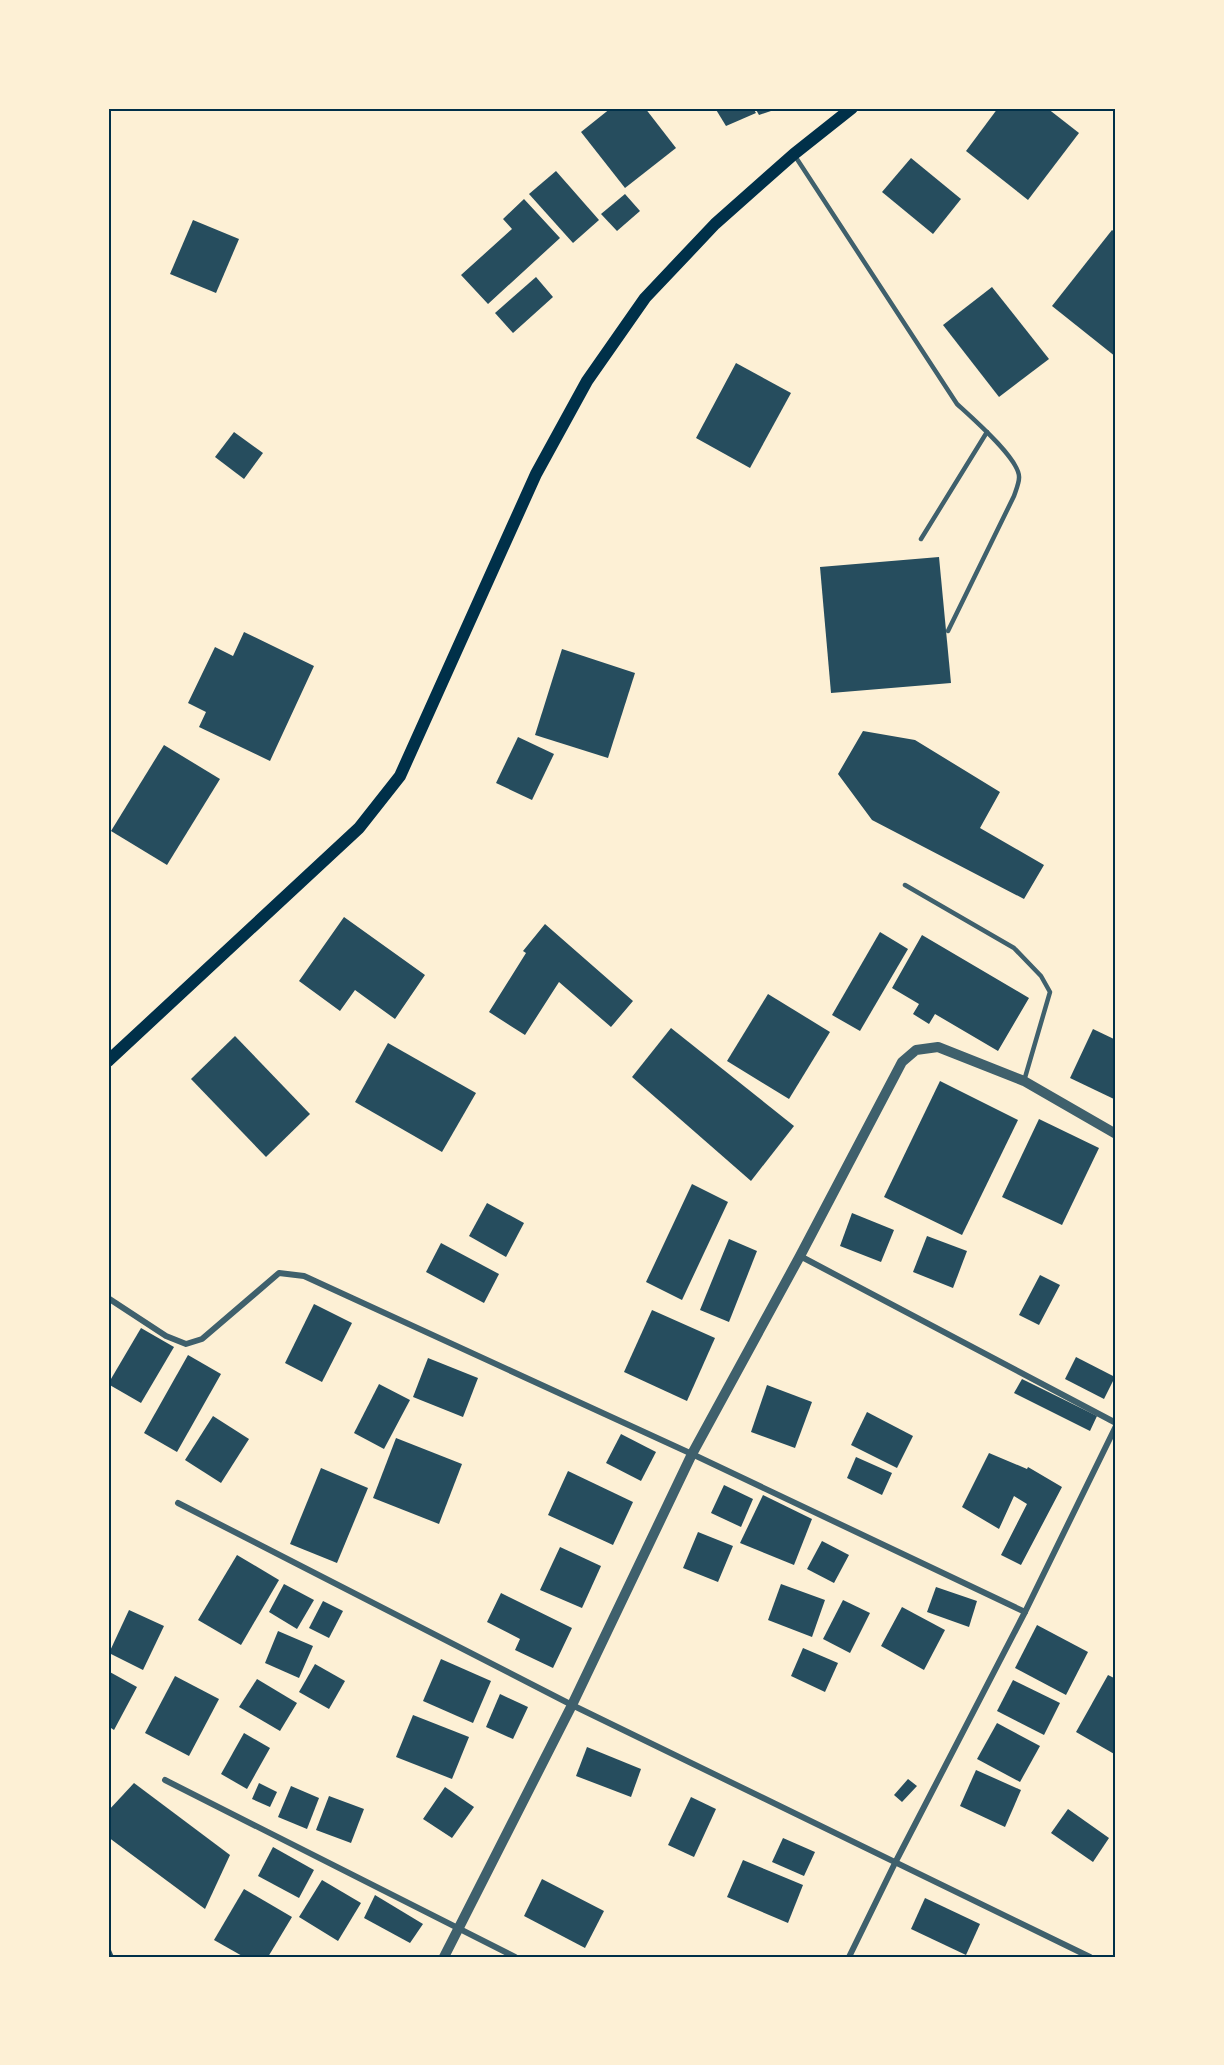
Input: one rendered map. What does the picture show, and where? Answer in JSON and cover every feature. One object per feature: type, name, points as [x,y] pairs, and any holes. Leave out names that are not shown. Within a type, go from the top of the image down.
[{"type":"main road","points":[[108,1061],[359,828],[400,776],[536,474],[587,381],[645,298],[715,224],[794,154],[852,108]]},
{"type":"street","points":[[444,1957],[572,1705],[692,1454],[902,1062],[916,1050],[938,1047],[1024,1081],[1116,1134]]},
{"type":"street","points":[[800,1256],[1116,1424],[1025,1612],[849,1957]]},
{"type":"street","points":[[108,1298],[166,1336],[186,1344],[202,1339],[279,1273],[304,1276],[692,1454],[1025,1612]]},
{"type":"street","points":[[178,1503],[572,1705],[1090,1957]]},
{"type":"street","points":[[165,1780],[515,1957]]},
{"type":"lane","points":[[794,154],[957,404],[1015,463],[1020,476],[1014,496],[948,631]]},
{"type":"lane","points":[[921,539],[987,432]]},
{"type":"lane","points":[[905,885],[1014,948],[1041,976],[1050,992],[1024,1081]]},
{"type":"building","points":[[611,108],[645,108],[676,148],[625,188],[581,132]]},
{"type":"building","points":[[715,108],[753,108],[756,113],[726,126]]},
{"type":"building","points":[[755,108],[780,108],[759,115]]},
{"type":"building","points":[[998,108],[1047,108],[1079,133],[1028,200],[966,151]]},
{"type":"building","points":[[911,158],[961,199],[933,234],[882,192]]},
{"type":"building","points":[[556,171],[599,220],[573,243],[529,194]]},
{"type":"building","points":[[625,194],[640,211],[617,231],[601,214]]},
{"type":"building","points":[[524,199],[560,238],[488,304],[461,275],[512,229],[503,219]]},
{"type":"building","points":[[193,220],[239,239],[216,293],[170,274]]},
{"type":"building","points":[[1112,230],[1116,233],[1116,357],[1052,306]]},
{"type":"building","points":[[536,277],[553,297],[513,333],[495,313]]},
{"type":"building","points":[[992,287],[1049,359],[999,397],[943,325]]},
{"type":"building","points":[[736,363],[791,393],[750,468],[696,438]]},
{"type":"building","points":[[234,432],[263,453],[244,479],[215,457]]},
{"type":"building","points":[[939,557],[951,683],[831,693],[820,567]]},
{"type":"building","points":[[244,632],[314,666],[270,761],[199,727],[206,712],[188,703],[215,647],[233,656]]},
{"type":"building","points":[[562,649],[635,673],[608,758],[535,735]]},
{"type":"building","points":[[863,731],[915,740],[1000,792],[980,828],[1044,865],[1024,899],[872,820],[838,774]]},
{"type":"building","points":[[518,737],[554,754],[532,800],[496,783]]},
{"type":"building","points":[[164,745],[220,779],[167,865],[111,831]]},
{"type":"building","points":[[344,917],[425,975],[395,1019],[355,990],[340,1011],[299,981]]},
{"type":"building","points":[[545,924],[633,1001],[611,1027],[559,982],[525,1035],[489,1012],[526,953],[523,951]]},
{"type":"building","points":[[880,932],[908,949],[860,1031],[832,1015]]},
{"type":"building","points":[[922,935],[1029,998],[998,1051],[935,1014],[929,1024],[913,1014],[919,1004],[892,988]]},
{"type":"building","points":[[768,994],[830,1032],[789,1099],[727,1061]]},
{"type":"building","points":[[671,1028],[794,1126],[751,1181],[632,1077]]},
{"type":"building","points":[[1093,1029],[1116,1040],[1116,1100],[1070,1078]]},
{"type":"building","points":[[235,1036],[310,1114],[266,1157],[191,1079]]},
{"type":"building","points":[[388,1043],[476,1093],[442,1152],[355,1102]]},
{"type":"building","points":[[940,1081],[1018,1120],[962,1235],[884,1197]]},
{"type":"building","points":[[1039,1119],[1099,1148],[1062,1225],[1002,1197]]},
{"type":"building","points":[[692,1184],[728,1202],[682,1300],[646,1282]]},
{"type":"building","points":[[487,1203],[524,1223],[506,1257],[469,1236]]},
{"type":"building","points":[[852,1213],[894,1230],[881,1262],[840,1246]]},
{"type":"building","points":[[927,1236],[967,1251],[953,1288],[913,1272]]},
{"type":"building","points":[[729,1239],[757,1251],[729,1322],[700,1310]]},
{"type":"building","points":[[441,1243],[499,1274],[484,1303],[426,1272]]},
{"type":"building","points":[[1040,1275],[1060,1285],[1039,1325],[1019,1315]]},
{"type":"building","points":[[314,1304],[352,1323],[322,1382],[285,1363]]},
{"type":"building","points":[[652,1310],[715,1338],[687,1401],[624,1372]]},
{"type":"building","points":[[141,1328],[174,1347],[141,1403],[108,1384]]},
{"type":"building","points":[[188,1355],[221,1374],[177,1452],[144,1433]]},
{"type":"building","points":[[1076,1357],[1115,1377],[1104,1399],[1065,1379]]},
{"type":"building","points":[[428,1358],[478,1378],[463,1417],[413,1397]]},
{"type":"building","points":[[1022,1379],[1097,1416],[1090,1431],[1014,1393]]},
{"type":"building","points":[[379,1384],[410,1400],[384,1449],[354,1433]]},
{"type":"building","points":[[767,1385],[812,1402],[795,1448],[751,1432]]},
{"type":"building","points":[[867,1412],[913,1436],[897,1468],[851,1445]]},
{"type":"building","points":[[213,1416],[249,1439],[221,1483],[185,1460]]},
{"type":"building","points":[[621,1434],[656,1452],[641,1481],[606,1463]]},
{"type":"building","points":[[396,1438],[462,1464],[439,1524],[373,1498]]},
{"type":"building","points":[[989,1453],[1027,1469],[1028,1467],[1062,1487],[1021,1565],[1001,1555],[1027,1504],[1014,1496],[999,1529],[962,1507]]},
{"type":"building","points":[[856,1457],[892,1473],[882,1495],[847,1478]]},
{"type":"building","points":[[321,1468],[368,1488],[337,1563],[290,1544]]},
{"type":"building","points":[[568,1471],[633,1502],[613,1545],[548,1515]]},
{"type":"building","points":[[724,1485],[753,1499],[741,1527],[711,1513]]},
{"type":"building","points":[[763,1495],[812,1519],[794,1565],[740,1543]]},
{"type":"building","points":[[698,1532],[733,1546],[718,1582],[683,1568]]},
{"type":"building","points":[[822,1541],[849,1555],[834,1583],[807,1569]]},
{"type":"building","points":[[560,1547],[601,1566],[582,1608],[540,1590]]},
{"type":"building","points":[[237,1555],[279,1580],[241,1645],[198,1620]]},
{"type":"building","points":[[284,1584],[314,1600],[297,1629],[269,1612]]},
{"type":"building","points":[[781,1584],[825,1600],[812,1637],[768,1620]]},
{"type":"building","points":[[936,1587],[977,1601],[969,1627],[927,1612]]},
{"type":"building","points":[[501,1593],[572,1628],[553,1668],[515,1650],[520,1639],[487,1622]]},
{"type":"building","points":[[843,1600],[870,1613],[850,1653],[823,1639]]},
{"type":"building","points":[[323,1601],[343,1611],[329,1638],[309,1628]]},
{"type":"building","points":[[902,1607],[945,1630],[924,1670],[881,1646]]},
{"type":"building","points":[[129,1610],[164,1626],[143,1670],[109,1653]]},
{"type":"building","points":[[1037,1625],[1088,1652],[1066,1695],[1015,1668]]},
{"type":"building","points":[[278,1631],[313,1646],[299,1678],[265,1663]]},
{"type":"building","points":[[803,1648],[838,1663],[825,1692],[791,1676]]},
{"type":"building","points":[[441,1659],[491,1681],[473,1723],[423,1701]]},
{"type":"building","points":[[315,1664],[345,1681],[329,1709],[299,1692]]},
{"type":"building","points":[[108,1671],[137,1687],[114,1730],[108,1726]]},
{"type":"building","points":[[1108,1675],[1116,1679],[1116,1755],[1076,1732]]},
{"type":"building","points":[[175,1676],[219,1699],[189,1756],[145,1733]]},
{"type":"building","points":[[257,1679],[297,1703],[280,1731],[239,1707]]},
{"type":"building","points":[[1013,1680],[1060,1703],[1044,1735],[997,1711]]},
{"type":"building","points":[[500,1694],[528,1707],[513,1739],[486,1727]]},
{"type":"building","points":[[413,1715],[469,1737],[452,1779],[396,1757]]},
{"type":"building","points":[[997,1723],[1040,1746],[1020,1782],[977,1759]]},
{"type":"building","points":[[244,1733],[270,1748],[247,1789],[221,1774]]},
{"type":"building","points":[[587,1747],[641,1769],[631,1797],[576,1776]]},
{"type":"building","points":[[976,1770],[1021,1790],[1005,1827],[960,1806]]},
{"type":"building","points":[[908,1779],[917,1786],[902,1802],[894,1795]]},
{"type":"building","points":[[134,1783],[230,1855],[205,1909],[108,1837],[108,1811]]},
{"type":"building","points":[[259,1783],[277,1792],[270,1807],[252,1799]]},
{"type":"building","points":[[291,1786],[319,1798],[307,1829],[278,1817]]},
{"type":"building","points":[[445,1787],[474,1807],[452,1838],[423,1819]]},
{"type":"building","points":[[329,1796],[364,1809],[351,1843],[316,1830]]},
{"type":"building","points":[[691,1797],[716,1809],[694,1857],[668,1845]]},
{"type":"building","points":[[1068,1809],[1109,1838],[1093,1862],[1051,1833]]},
{"type":"building","points":[[783,1838],[815,1852],[804,1876],[772,1862]]},
{"type":"building","points":[[273,1847],[314,1870],[299,1898],[258,1876]]},
{"type":"building","points":[[743,1860],[803,1885],[788,1923],[727,1897]]},
{"type":"building","points":[[542,1879],[604,1911],[585,1948],[524,1916]]},
{"type":"building","points":[[322,1880],[361,1903],[338,1941],[299,1917]]},
{"type":"building","points":[[244,1889],[292,1917],[268,1957],[244,1957],[214,1940]]},
{"type":"building","points":[[375,1895],[423,1924],[410,1943],[364,1918]]},
{"type":"building","points":[[925,1898],[980,1924],[966,1955],[911,1929]]},
{"type":"building","points":[[108,1943],[114,1957],[108,1957]]}]
